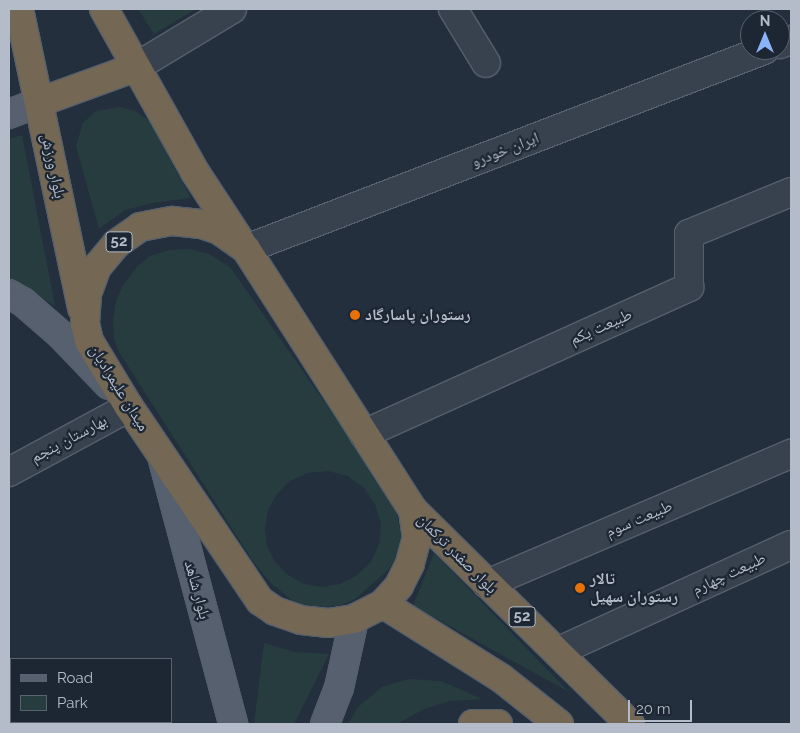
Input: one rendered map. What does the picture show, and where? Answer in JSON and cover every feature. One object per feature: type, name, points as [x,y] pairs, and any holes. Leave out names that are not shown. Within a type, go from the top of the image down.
[{"type":"highway","name":"بلوار ورزش","points":[[19,9],[85,323]]},
{"type":"highway","name":"52","points":[[104,9],[195,172],[246,249]]},
{"type":"highway","points":[[40,102],[136,67]]},
{"type":"highway","name":"میدان علیمرادیان","points":[[172,221],[201,224],[220,230],[246,249],[413,510],[417,538],[410,564],[399,586],[383,604],[354,619],[328,623],[301,620],[275,610],[260,601],[129,407],[89,341],[85,323],[88,294],[97,266],[116,244],[140,227],[172,221]]},
{"type":"highway","name":"بلوار صفدر ترکمان","points":[[413,510],[630,724]]},
{"type":"highway","points":[[383,604],[501,678],[559,724]]},
{"type":"highway","points":[[473,724],[498,724]]},
{"type":"main road","points":[[9,114],[40,102]]},
{"type":"main road","points":[[9,294],[23,302],[61,335],[129,407]]},
{"type":"main road","name":"بلوار شاهد","points":[[162,456],[233,724]]},
{"type":"main road","points":[[326,724],[339,688],[354,619]]},
{"type":"street","points":[[136,67],[232,9]]},
{"type":"street","points":[[453,9],[486,63]]},
{"type":"street","name":"ایران خودرو","points":[[246,249],[740,59]]},
{"type":"street","name":"طبیعت یکم","points":[[364,434],[689,287],[689,234],[791,192]]},
{"type":"street","name":"بهارستان پنجم","points":[[9,472],[129,407]]},
{"type":"street","name":"طبیعت سوم","points":[[487,584],[791,454]]},
{"type":"street","name":"طبیعت چهارم","points":[[557,652],[791,545]]},
{"type":"green space","points":[[138,9],[196,9],[154,34]]},
{"type":"green space","points":[[120,107],[135,111],[149,120],[191,198],[153,203],[125,210],[99,229],[76,146],[83,123],[96,111]]},
{"type":"green space","points":[[22,135],[55,306],[9,280],[9,139]]},
{"type":"green space","points":[[190,249],[209,254],[230,267],[388,493],[396,510],[401,533],[400,555],[388,570],[354,600],[339,606],[313,607],[293,601],[272,584],[254,563],[119,352],[114,338],[113,319],[116,301],[123,285],[137,267],[150,256],[169,250]],"holes":[[[328,471],[348,476],[364,488],[375,504],[381,524],[379,544],[371,562],[356,576],[340,584],[322,587],[304,584],[288,575],[275,562],[267,546],[265,527],[268,510],[277,494],[290,481],[308,473]]]},
{"type":"green space","points":[[434,553],[569,692],[413,606]]},
{"type":"green space","points":[[264,643],[295,652],[329,654],[294,724],[254,724]]},
{"type":"green space","points":[[409,679],[441,681],[482,699],[450,701],[424,709],[397,724],[348,724],[358,707],[382,687]]},
{"type":"place","name":"رستوران پاسارگاد","points":[[355,315]]},
{"type":"place","name":"تالار رستوران سهیل","points":[[580,588]]}]
